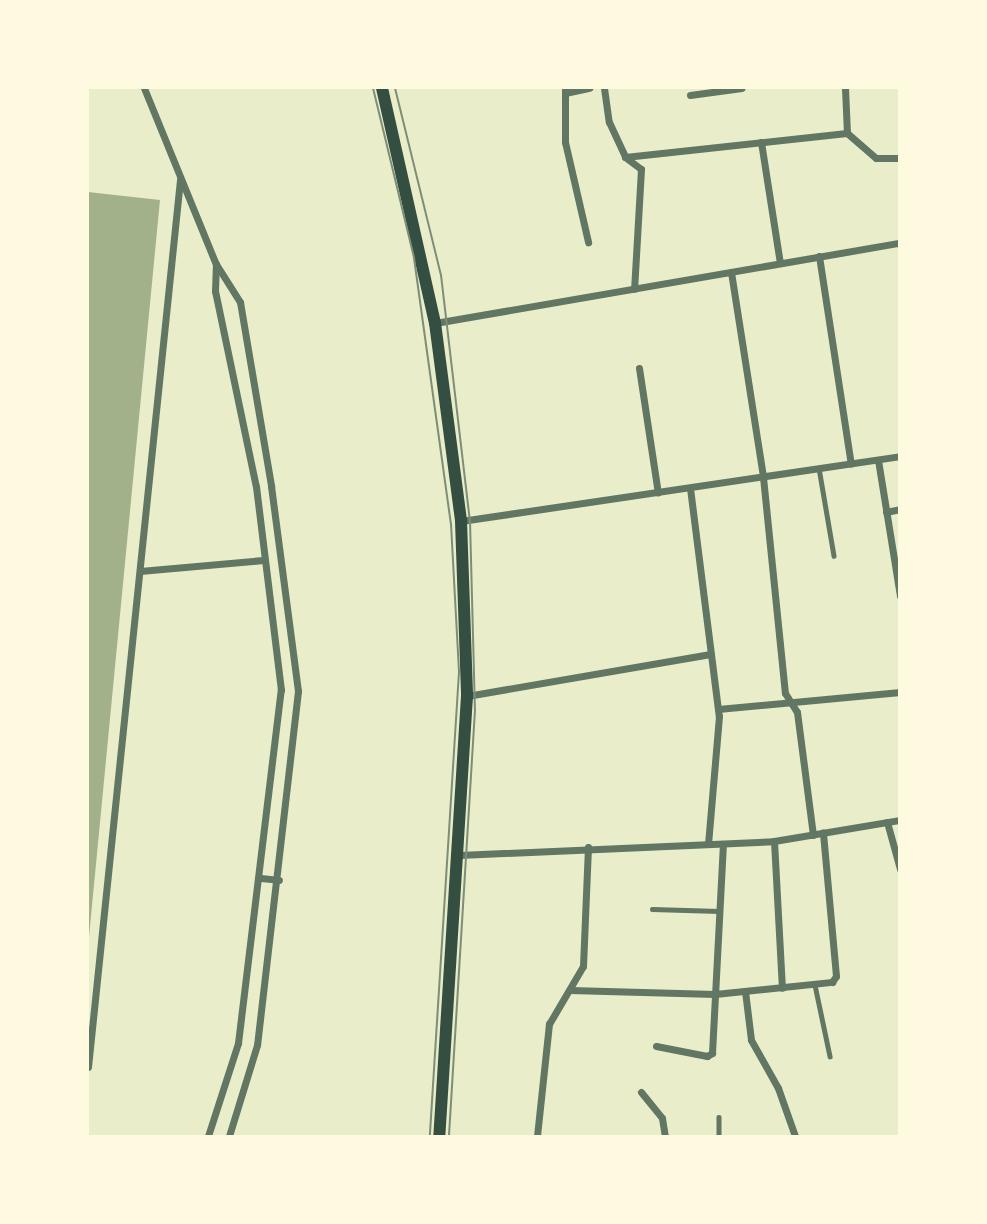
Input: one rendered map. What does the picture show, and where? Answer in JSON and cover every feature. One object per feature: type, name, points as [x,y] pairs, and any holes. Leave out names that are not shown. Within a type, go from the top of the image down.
[{"type":"main road","points":[[382,88],[435,323],[461,522],[467,696],[439,1136]]},
{"type":"street","points":[[144,88],[216,264],[240,302],[271,486],[298,691],[279,880],[257,1045],[229,1136]]},
{"type":"street","points":[[588,242],[565,142],[565,90],[589,88]]},
{"type":"street","points":[[604,88],[610,122],[625,158],[641,169],[634,289]]},
{"type":"street","points":[[690,95],[742,88]]},
{"type":"street","points":[[845,88],[847,133],[876,158],[900,158]]},
{"type":"street","points":[[625,158],[847,133]]},
{"type":"street","points":[[761,142],[780,263]]},
{"type":"street","points":[[88,1067],[181,178]]},
{"type":"street","points":[[435,323],[900,243]]},
{"type":"street","points":[[819,256],[851,464]]},
{"type":"street","points":[[208,1136],[238,1043],[261,878],[281,690],[256,487],[215,291],[216,264]]},
{"type":"street","points":[[731,272],[763,477],[785,693],[797,712],[813,835]]},
{"type":"street","points":[[639,368],[658,493]]},
{"type":"street","points":[[461,522],[900,456]]},
{"type":"street","points":[[878,460],[900,596]]},
{"type":"street","points":[[690,488],[718,709],[717,776],[708,844]]},
{"type":"street","points":[[886,512],[900,509]]},
{"type":"street","points":[[140,571],[264,560]]},
{"type":"street","points":[[467,696],[710,654]]},
{"type":"street","points":[[718,709],[792,705],[900,692]]},
{"type":"street","points":[[458,855],[589,847],[774,841],[900,820]]},
{"type":"street","points":[[887,822],[900,869]]},
{"type":"street","points":[[570,990],[715,994],[832,982],[836,976],[822,833]]},
{"type":"street","points":[[774,841],[782,988]]},
{"type":"street","points":[[656,1046],[710,1056],[723,844]]},
{"type":"street","points":[[537,1136],[549,1024],[583,966],[589,847]]},
{"type":"street","points":[[261,878],[279,880]]},
{"type":"street","points":[[745,991],[751,1040],[778,1088],[795,1136]]},
{"type":"street","points":[[641,1092],[662,1118],[666,1136]]},
{"type":"lane","points":[[819,468],[834,556]]},
{"type":"lane","points":[[652,909],[720,911]]},
{"type":"lane","points":[[815,985],[830,1056]]},
{"type":"lane","points":[[719,1117],[719,1136]]},
{"type":"shaded area","points":[[88,192],[160,200],[88,947]]},
{"type":"tram line","points":[[373,88],[414,258],[451,524],[459,672],[430,1136]]},
{"type":"tram line","points":[[395,88],[441,275],[470,521],[475,710],[449,1136]]}]
